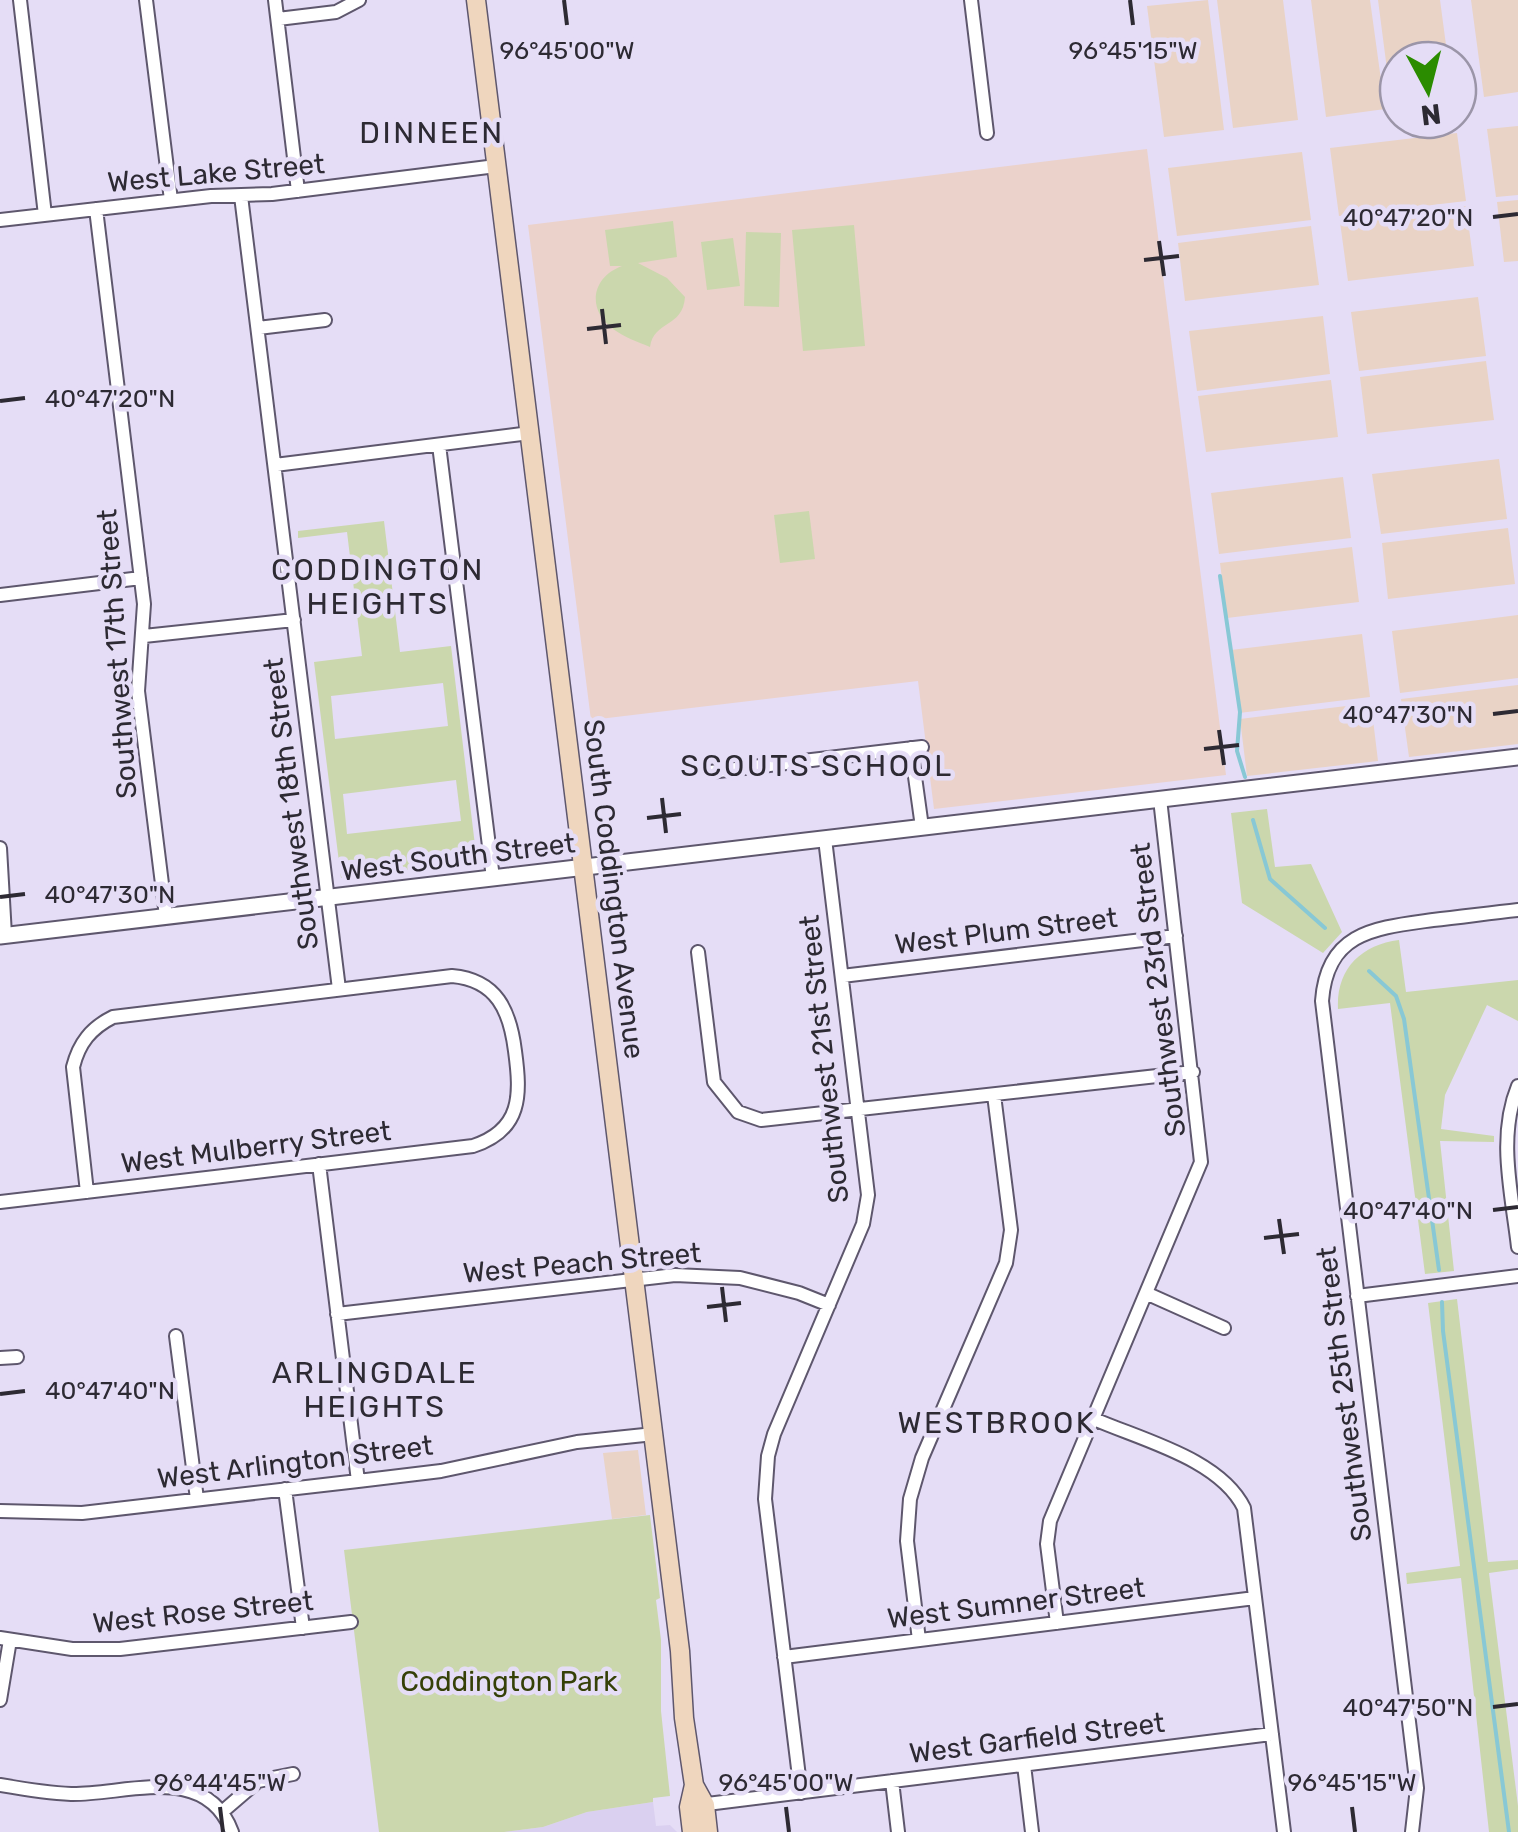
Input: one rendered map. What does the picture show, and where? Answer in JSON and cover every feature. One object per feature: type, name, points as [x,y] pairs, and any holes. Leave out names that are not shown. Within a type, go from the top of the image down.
[{"type":"main road","name":"South Coddington Avenue","points":[[476,0],[694,1785],[697,1806],[708,1832]]},
{"type":"main road","name":"South Coddington Avenue","points":[[692,1832],[697,1806]]},
{"type":"street","points":[[20,0],[45,215]]},
{"type":"street","points":[[146,0],[171,200]]},
{"type":"street","points":[[275,0],[298,191]]},
{"type":"street","points":[[278,19],[336,12],[358,0]]},
{"type":"street","points":[[971,0],[987,133]]},
{"type":"street","name":"West Lake Street","points":[[0,220],[171,200],[298,191],[496,166]]},
{"type":"street","name":"Southwest 18th Street","points":[[241,196],[338,990]]},
{"type":"street","name":"Southwest 17th Street","points":[[96,209],[141,578],[144,636],[138,691],[166,916]]},
{"type":"street","points":[[258,328],[326,320]]},
{"type":"street","points":[[274,465],[530,433]]},
{"type":"street","points":[[439,444],[493,878]]},
{"type":"street","points":[[0,595],[141,578]]},
{"type":"street","points":[[144,636],[294,620]]},
{"type":"street","points":[[710,772],[916,748],[922,828]]},
{"type":"street","name":"West South Street","points":[[3,936],[1518,757]]},
{"type":"street","name":"Southwest 23rd Street","points":[[1057,1623],[1048,1534],[1201,1162],[1160,800]]},
{"type":"street","name":"Southwest 21st Street","points":[[801,1792],[765,1499],[768,1456],[782,1412],[866,1211],[868,1195],[825,839]]},
{"type":"street","points":[[0,848],[3,936]]},
{"type":"street","name":"Southwest 25th Street","points":[[1412,1832],[1417,1788],[1322,1001],[1327,973],[1338,953],[1348,942],[1374,929],[1518,910]]},
{"type":"street","name":"West Plum Street","points":[[842,976],[1176,936]]},
{"type":"street","points":[[698,952],[710,1068],[720,1094],[736,1114],[771,1121],[1193,1072]]},
{"type":"street","name":"West Mulberry Street","points":[[0,1202],[473,1146],[494,1136],[509,1121],[516,1108],[520,1084],[512,1024],[503,1003],[484,985],[452,976],[338,990]]},
{"type":"street","points":[[87,1192],[72,1076],[76,1053],[90,1032],[126,1014],[338,990]]},
{"type":"street","points":[[1518,1086],[1509,1114],[1507,1152],[1518,1247]]},
{"type":"street","points":[[919,1640],[907,1541],[910,1498],[922,1458],[1010,1246],[994,1095]]},
{"type":"street","points":[[318,1164],[358,1481]]},
{"type":"street","name":"West Peach Street","points":[[337,1314],[706,1274],[799,1292],[829,1305]]},
{"type":"street","points":[[1357,1296],[1518,1276]]},
{"type":"street","points":[[1148,1294],[1224,1328]]},
{"type":"street","points":[[176,1336],[197,1499]]},
{"type":"street","points":[[0,1358],[17,1357]]},
{"type":"street","points":[[1094,1419],[1210,1469],[1230,1486],[1247,1521],[1284,1832]]},
{"type":"street","name":"West Arlington Street","points":[[0,1511],[66,1514],[358,1481],[441,1471],[577,1442],[654,1434]]},
{"type":"street","points":[[285,1489],[303,1628]]},
{"type":"street","name":"West Sumner Street","points":[[784,1657],[1255,1598]]},
{"type":"street","name":"West Rose Street","points":[[5,1639],[108,1650],[351,1622]]},
{"type":"street","points":[[0,1700],[5,1639]]},
{"type":"street","name":"West Garfield Street","points":[[697,1806],[1272,1734]]},
{"type":"street","points":[[1024,1764],[1032,1832]]},
{"type":"street","points":[[222,1812],[258,1782],[293,1774]]},
{"type":"street","points":[[892,1781],[898,1832]]},
{"type":"street","points":[[0,1786],[71,1794],[181,1787],[196,1792],[222,1812],[232,1832]]},
{"type":"shaded area","points":[[1208,0],[1224,130],[1164,137],[1147,6]]},
{"type":"shaded area","points":[[1217,0],[1283,0],[1298,120],[1233,128]]},
{"type":"shaded area","points":[[1311,0],[1370,0],[1378,58],[1378,110],[1326,117]]},
{"type":"shaded area","points":[[1378,0],[1440,0],[1445,40],[1383,40]]},
{"type":"shaded area","points":[[1471,0],[1518,0],[1518,92],[1484,97]]},
{"type":"shaded area","points":[[1518,126],[1518,195],[1496,197],[1487,129]]},
{"type":"shaded area","points":[[1398,140],[1458,140],[1466,201],[1339,216],[1330,148]]},
{"type":"shaded area","points":[[1147,149],[1226,775],[934,809],[918,681],[591,720],[528,225]]},
{"type":"shaded area","points":[[1302,152],[1311,220],[1177,236],[1168,168]]},
{"type":"shaded area","points":[[1518,200],[1518,261],[1504,262],[1497,202]]},
{"type":"shaded area","points":[[1466,206],[1474,266],[1348,281],[1340,222]]},
{"type":"shaded area","points":[[1311,226],[1319,285],[1185,301],[1178,243]]},
{"type":"shaded area","points":[[1478,297],[1486,356],[1359,371],[1351,312]]},
{"type":"shaded area","points":[[1323,316],[1330,374],[1197,391],[1189,331]]},
{"type":"shaded area","points":[[1486,361],[1494,420],[1367,434],[1360,377]]},
{"type":"shaded area","points":[[1331,380],[1338,437],[1206,452],[1198,396]]},
{"type":"shaded area","points":[[1499,459],[1507,519],[1381,534],[1372,474]]},
{"type":"shaded area","points":[[1343,477],[1351,538],[1219,554],[1211,493]]},
{"type":"shaded area","points":[[1508,528],[1515,584],[1388,599],[1382,543]]},
{"type":"shaded area","points":[[1352,547],[1359,602],[1227,618],[1220,563]]},
{"type":"shaded area","points":[[1518,615],[1518,678],[1400,693],[1392,631]]},
{"type":"shaded area","points":[[1362,634],[1370,697],[1239,713],[1231,650]]},
{"type":"shaded area","points":[[1518,685],[1518,744],[1409,757],[1401,699]]},
{"type":"shaded area","points":[[1371,703],[1378,761],[1247,776],[1240,719]]},
{"type":"shaded area","points":[[638,1450],[646,1515],[612,1519],[603,1453]]},
{"type":"shaded area","points":[[653,1802],[656,1826],[670,1825],[677,1832],[504,1832],[543,1827],[587,1812]]},
{"type":"green space","points":[[673,221],[677,257],[638,263],[667,278],[685,297],[679,314],[657,332],[650,347],[613,329],[599,312],[599,285],[622,266],[610,266],[605,230]]},
{"type":"green space","points":[[854,225],[865,346],[803,351],[792,230]]},
{"type":"green space","points":[[746,232],[781,233],[779,307],[744,306]]},
{"type":"green space","points":[[733,238],[740,286],[707,290],[701,242]]},
{"type":"green space","points":[[809,511],[815,559],[780,563],[774,515]]},
{"type":"green space","points":[[384,521],[400,652],[451,646],[477,862],[341,878],[314,662],[362,656],[347,532],[298,538],[298,531]],"holes":[[[443,683],[448,726],[335,739],[331,696]],[[456,780],[461,821],[347,834],[343,794]]]},
{"type":"green space","points":[[1267,809],[1275,867],[1311,864],[1342,932],[1323,953],[1242,903],[1231,813]]},
{"type":"green space","points":[[1399,940],[1406,992],[1518,980],[1518,1021],[1487,1005],[1445,1095],[1441,1129],[1494,1136],[1494,1142],[1440,1141],[1454,1271],[1425,1274],[1390,1003],[1338,1009],[1341,982],[1354,961],[1373,947]]},
{"type":"green space","points":[[1457,1299],[1488,1562],[1518,1560],[1518,1569],[1489,1573],[1518,1832],[1489,1832],[1461,1578],[1407,1584],[1406,1573],[1460,1566],[1428,1303]]},
{"type":"green space","name":"Coddington Park","points":[[650,1515],[660,1598],[656,1600],[661,1640],[661,1711],[670,1796],[587,1812],[543,1827],[504,1832],[379,1832],[344,1550]]},
{"type":"waterway","points":[[1220,576],[1240,712],[1237,751],[1245,777]]},
{"type":"waterway","points":[[1253,820],[1270,879],[1325,928]]},
{"type":"waterway","points":[[1369,971],[1396,996],[1404,1019],[1439,1270]]},
{"type":"waterway","points":[[1442,1302],[1509,1832]]},
{"type":"district","name":"DINNEEN","points":[[432,133]]},
{"type":"district","name":"CODDINGTON HEIGHTS","points":[[378,587]]},
{"type":"district","name":"SCOUTS SCHOOL","points":[[817,766]]},
{"type":"district","name":"ARLINGDALE HEIGHTS","points":[[375,1390]]},
{"type":"district","name":"WESTBROOK","points":[[997,1423]]}]
